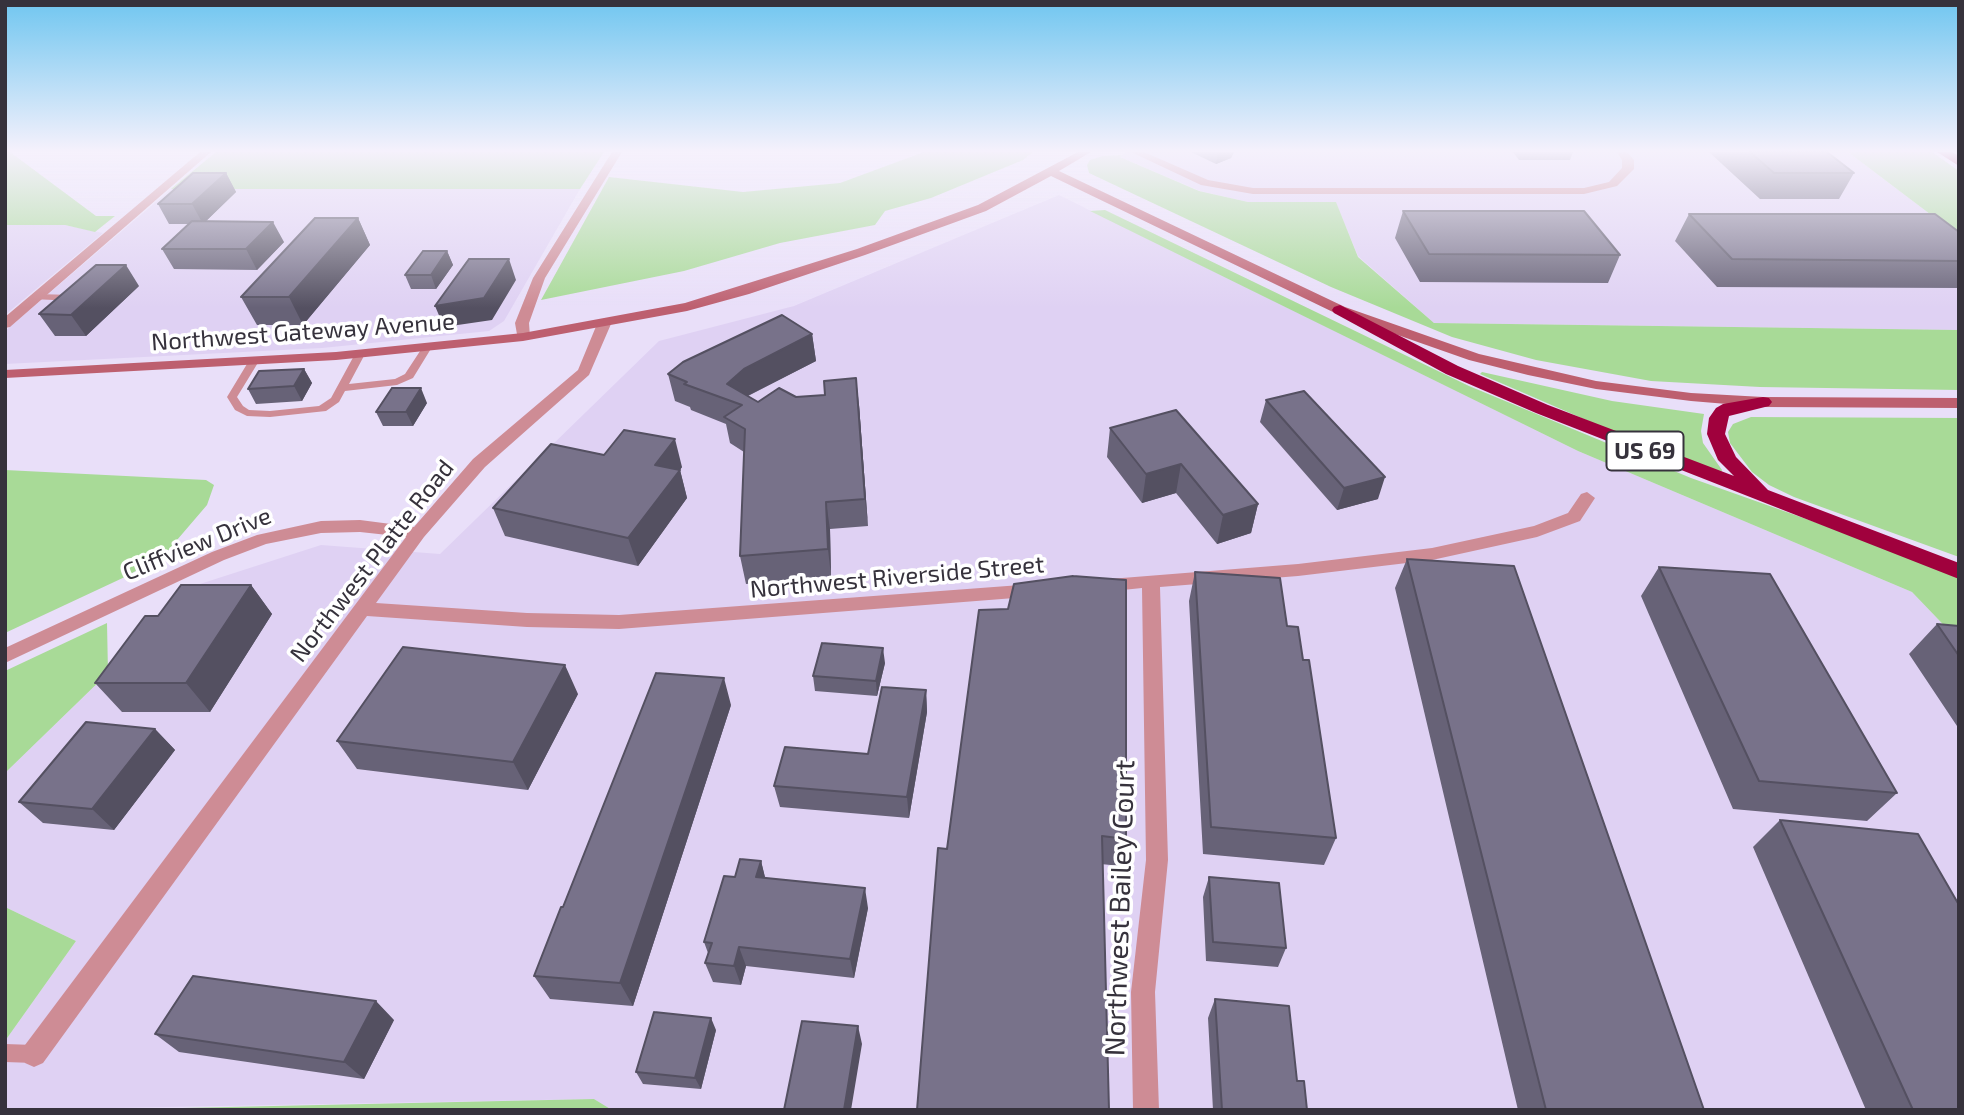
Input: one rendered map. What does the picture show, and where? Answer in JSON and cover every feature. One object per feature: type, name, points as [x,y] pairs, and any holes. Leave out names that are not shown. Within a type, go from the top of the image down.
[{"type":"highway","name":"US 69","points":[[1340,310],[1452,370],[1642,450],[1959,571]]},
{"type":"highway","points":[[1763,402],[1729,408],[1722,412],[1718,418],[1716,434],[1721,451],[1728,460],[1773,500]]},
{"type":"main road","points":[[604,324],[721,298],[861,252],[990,204]]},
{"type":"main road","name":"US 69","points":[[1119,204],[1340,310],[1474,357],[1533,372],[1657,394],[1763,402],[1959,403]]},
{"type":"main road","name":"Northwest Gateway Avenue","points":[[5,374],[360,354],[523,337],[604,324]]},
{"type":"street","points":[[8,319],[145,204]]},
{"type":"street","points":[[523,337],[522,323],[539,278],[585,204]]},
{"type":"street","name":"Northwest Platte Road","points":[[34,1054],[418,533],[479,463],[584,372],[604,324]]},
{"type":"street","points":[[1085,587],[1298,570],[1432,554],[1537,531],[1574,517],[1587,498]]},
{"type":"street","name":"Cliffview Drive","points":[[5,656],[218,556],[263,539],[321,527],[360,526],[418,533]]},
{"type":"street","name":"Northwest Bailey Court","points":[[1146,1110],[1143,992],[1157,860],[1151,582]]},
{"type":"street","name":"Northwest Riverside Street","points":[[362,609],[527,620],[619,622],[1059,589]]},
{"type":"lane","points":[[36,297],[76,298]]},
{"type":"lane","points":[[342,388],[397,382],[409,376],[427,347]]},
{"type":"lane","points":[[254,361],[232,397],[239,408],[247,413],[322,409],[335,400],[360,354]]},
{"type":"lane","points":[[5,1053],[34,1054]]},
{"type":"shaded area","points":[[153,204],[571,204],[504,321],[489,331],[322,348],[5,364],[5,331]]},
{"type":"shaded area","points":[[1037,204],[1077,204],[1578,451],[1912,592],[1959,641],[1959,1110],[612,1110],[594,1099],[5,1110],[5,1041],[76,941],[5,907],[5,773],[200,584],[321,545],[440,554],[659,341],[794,306]]},
{"type":"shaded area","points":[[1336,204],[1917,204],[1959,236],[1959,330],[1434,323],[1358,256]]},
{"type":"shaded area","points":[[5,225],[65,225],[103,233],[5,315]]},
{"type":"green space","points":[[5,204],[80,204],[96,216],[115,216],[95,232],[65,225],[5,225]]},
{"type":"green space","points":[[594,204],[910,204],[885,211],[875,225],[780,243],[684,271],[541,300]]},
{"type":"green space","points":[[1155,204],[1337,204],[1358,257],[1434,323],[1959,330],[1959,390],[1760,387],[1651,381],[1536,360],[1452,337],[1331,287]]},
{"type":"green space","points":[[1917,204],[1959,204],[1959,236]]},
{"type":"green space","points":[[1105,210],[1469,386],[1691,478],[1959,576],[1959,641],[1912,592],[1578,451],[1090,211]]},
{"type":"green space","points":[[1482,372],[1612,401],[1704,414],[1701,431],[1703,443],[1722,470],[1721,473],[1600,426],[1480,374]]},
{"type":"green space","points":[[1751,417],[1959,418],[1959,557],[1794,497],[1769,485],[1752,472],[1730,443],[1728,432],[1733,424]]},
{"type":"green space","points":[[5,470],[206,480],[214,485],[207,505],[165,554],[127,576],[5,633]]},
{"type":"green space","points":[[107,623],[108,673],[5,773],[5,671]]},
{"type":"green space","points":[[5,907],[76,941],[5,1041]]},
{"type":"green space","points":[[594,1099],[612,1110],[91,1110]]},
{"type":"building","points":[[1403,211],[1584,211],[1620,255],[1429,254]]},
{"type":"building","points":[[1689,214],[1935,214],[1959,232],[1959,261],[1732,259]]},
{"type":"building","points":[[315,218],[358,218],[289,297],[241,297]]},
{"type":"building","points":[[192,221],[273,222],[246,249],[162,249]]},
{"type":"building","points":[[423,251],[447,251],[431,275],[405,275]]},
{"type":"building","points":[[469,259],[509,259],[484,298],[435,306]]},
{"type":"building","points":[[96,265],[126,265],[71,315],[39,314]]},
{"type":"building","points":[[782,315],[812,334],[744,369],[727,384],[758,402],[779,388],[796,397],[825,395],[824,381],[856,378],[865,499],[826,502],[828,549],[740,556],[745,429],[724,417],[742,405],[684,384],[687,382],[668,374],[683,362]]},
{"type":"building","points":[[304,369],[294,386],[248,389],[259,371]]},
{"type":"building","points":[[392,388],[421,388],[406,412],[376,412]]},
{"type":"building","points":[[1304,391],[1385,477],[1344,488],[1266,400]]},
{"type":"building","points":[[1176,410],[1258,504],[1223,515],[1181,464],[1146,474],[1110,428]]},
{"type":"building","points":[[624,430],[675,439],[655,465],[680,470],[628,538],[493,508],[551,444],[604,455]]},
{"type":"building","points":[[1407,559],[1514,566],[1704,1110],[1546,1110]]},
{"type":"building","points":[[1659,567],[1770,574],[1897,793],[1759,781]]},
{"type":"building","points":[[1195,572],[1280,578],[1287,626],[1298,627],[1303,660],[1309,660],[1336,838],[1211,827]]},
{"type":"building","points":[[1073,576],[1126,580],[1126,839],[1102,836],[1109,1110],[917,1110],[938,848],[947,849],[979,610],[1008,609],[1014,584]]},
{"type":"building","points":[[181,585],[251,585],[186,683],[95,683],[145,616],[158,616]]},
{"type":"building","points":[[1937,624],[1959,626],[1959,656]]},
{"type":"building","points":[[822,643],[883,648],[876,681],[813,676]]},
{"type":"building","points":[[403,647],[565,665],[513,762],[337,741]]},
{"type":"building","points":[[656,673],[724,678],[620,983],[534,976],[563,907]]},
{"type":"building","points":[[882,687],[926,690],[907,797],[774,786],[785,747],[868,754]]},
{"type":"building","points":[[86,722],[155,729],[92,809],[19,802]]},
{"type":"building","points":[[1780,820],[1918,834],[1959,905],[1959,1110],[1913,1110]]},
{"type":"building","points":[[740,859],[761,861],[756,877],[865,888],[850,959],[739,947],[734,966],[705,963],[712,943],[704,942],[724,876],[735,877]]},
{"type":"building","points":[[1209,877],[1279,883],[1286,948],[1213,942]]},
{"type":"building","points":[[193,976],[376,1001],[344,1062],[155,1034]]},
{"type":"building","points":[[1215,999],[1289,1006],[1297,1081],[1304,1081],[1307,1110],[1222,1110]]},
{"type":"building","points":[[654,1012],[711,1018],[695,1078],[636,1072]]},
{"type":"building","points":[[802,1021],[858,1026],[844,1110],[784,1110]]}]
